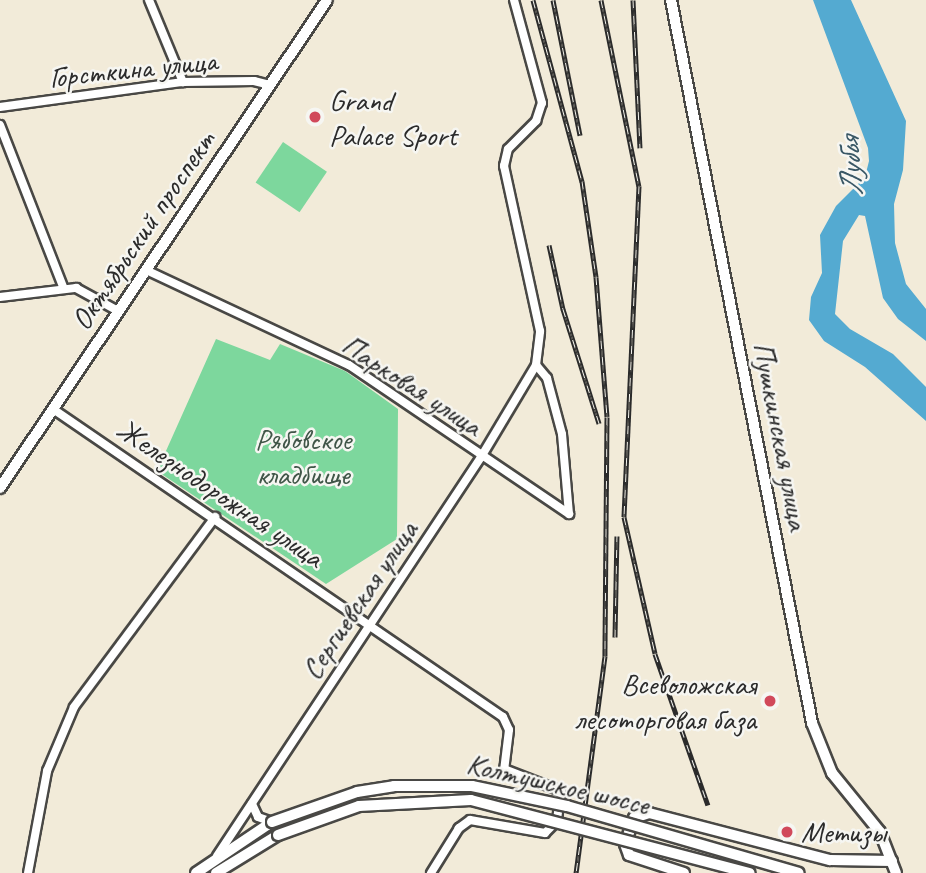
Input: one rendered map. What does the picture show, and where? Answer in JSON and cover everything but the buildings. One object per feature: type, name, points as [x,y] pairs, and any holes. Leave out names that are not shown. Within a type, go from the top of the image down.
[{"type":"main road","name":"Колтушское шоссе","points":[[196,873],[272,822],[357,792],[407,785],[472,786],[567,806],[799,873]]},
{"type":"main road","name":"Колтушское шоссе","points":[[216,873],[278,835],[359,806],[471,800],[750,873]]},
{"type":"street","points":[[149,0],[183,82]]},
{"type":"street","name":"Октябрьский проспект","points":[[0,488],[327,0]]},
{"type":"street","points":[[514,0],[542,103],[536,121],[505,157],[540,331],[536,365]]},
{"type":"street","name":"Пушкинская улица","points":[[671,0],[812,723],[832,773],[880,832],[895,873]]},
{"type":"street","name":"Горсткина улица","points":[[0,107],[183,82],[254,81],[270,85]]},
{"type":"street","points":[[0,125],[63,287]]},
{"type":"street","name":"Парковая улица","points":[[146,270],[349,365],[481,457],[569,514],[562,434],[547,378],[536,365]]},
{"type":"street","points":[[0,298],[63,287],[89,293],[118,311]]},
{"type":"street","name":"Сергиевская улица","points":[[216,858],[481,457],[536,365]]},
{"type":"street","name":"Железнодорожная улица","points":[[53,409],[372,624],[503,717],[509,730],[502,764],[508,774],[561,791],[554,828],[540,833],[475,819],[464,823],[431,873]]},
{"type":"street","points":[[28,873],[47,771],[74,707],[215,517]]},
{"type":"street","points":[[252,804],[258,817],[272,822]]},
{"type":"street","points":[[684,873],[629,855],[625,844],[635,818],[649,813],[830,860],[892,861]]},
{"type":"green space","points":[[283,142],[327,172],[300,212],[256,183]]},
{"type":"green space","name":"Рябовское кладбище","points":[[216,339],[270,360],[280,344],[345,371],[398,409],[397,539],[326,584],[157,471]]},
{"type":"water","points":[[813,0],[851,0],[906,121],[903,170],[894,204],[895,243],[906,284],[926,309],[926,341],[898,319],[883,298],[865,216],[859,215],[843,241],[835,314],[850,329],[893,354],[926,387],[926,421],[865,367],[824,341],[809,320],[811,297],[822,273],[820,235],[836,206],[865,177],[869,161],[868,148]]},
{"type":"railway","points":[[533,0],[582,181],[596,277],[607,417],[605,656],[576,873]]},
{"type":"railway","points":[[553,0],[580,135]]},
{"type":"railway","points":[[601,0],[639,186],[624,517],[655,654],[708,805]]},
{"type":"railway","points":[[633,0],[640,148]]},
{"type":"railway","points":[[549,245],[563,309],[599,423]]},
{"type":"railway","points":[[615,637],[617,536]]},
{"type":"place","name":"Grand Palace Sport","points":[[315,117]]},
{"type":"place","name":"Всеволожская лесоторговая база","points":[[770,701]]},
{"type":"place","name":"Метизы","points":[[787,832]]},
{"type":"water label","name":"Лубья","points":[[851,167]]}]
